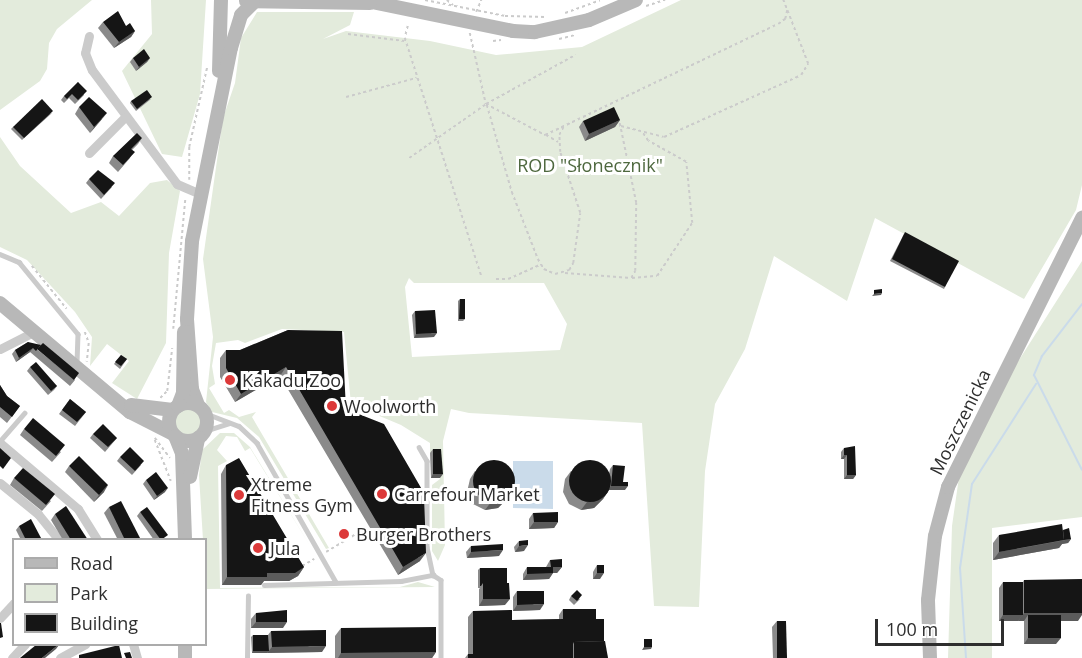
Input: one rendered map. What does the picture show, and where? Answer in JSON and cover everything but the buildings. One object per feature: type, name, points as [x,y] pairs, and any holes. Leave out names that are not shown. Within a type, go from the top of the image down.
[{"type":"street","points":[[218,103],[221,0]]},
{"type":"street","points":[[220,26],[230,0]]},
{"type":"street","points":[[236,0],[236,29]]},
{"type":"street","points":[[362,0],[513,31],[535,32],[589,20],[636,0]]},
{"type":"street","points":[[180,495],[202,435],[202,409],[192,389],[187,318],[193,192],[236,29],[248,1],[378,3]]},
{"type":"street","points":[[89,36],[84,45],[87,62],[165,170],[193,192]]},
{"type":"street","points":[[89,153],[125,117]]},
{"type":"street","name":"Moszczenicka","points":[[930,658],[928,600],[934,547],[948,487],[1082,218]]},
{"type":"street","points":[[0,303],[127,406],[130,412],[184,441],[202,435]]},
{"type":"street","points":[[185,538],[180,495],[181,447],[169,424],[183,393],[180,352],[187,318]]},
{"type":"street","points":[[0,349],[34,332]]},
{"type":"street","points":[[127,406],[202,409]]},
{"type":"street","points":[[0,442],[78,509],[96,538]]},
{"type":"street","points":[[0,483],[38,514],[57,538]]},
{"type":"street","points":[[0,618],[12,605]]},
{"type":"street","points":[[12,658],[24,646]]},
{"type":"street","points":[[60,658],[83,646]]},
{"type":"lane","points":[[2,255],[19,262],[78,334],[80,355],[77,367]]},
{"type":"lane","points":[[202,409],[239,426],[257,443],[323,554],[336,582]]},
{"type":"lane","points":[[0,442],[24,413]]},
{"type":"lane","points":[[202,435],[229,423]]},
{"type":"lane","points":[[419,447],[427,461],[427,547],[433,575]]},
{"type":"lane","points":[[264,585],[401,581],[433,575],[441,580],[441,658]]},
{"type":"lane","points":[[247,658],[248,596]]},
{"type":"path","points":[[425,0],[478,11],[531,18],[554,16]]},
{"type":"path","points":[[447,0],[454,6]]},
{"type":"path","points":[[478,11],[481,0]]},
{"type":"path","points":[[560,15],[600,0]]},
{"type":"path","points":[[621,126],[664,136],[801,75],[808,64],[783,0]]},
{"type":"path","points":[[545,135],[611,100],[778,24],[785,19],[787,10]]},
{"type":"path","points":[[408,26],[406,41],[435,138],[482,278]]},
{"type":"path","points":[[348,34],[406,41]]},
{"type":"path","points":[[469,38],[512,192],[541,265],[548,272],[631,278],[657,276],[692,223],[686,162],[648,141],[642,132]]},
{"type":"path","points":[[409,158],[486,104],[574,55]]},
{"type":"path","points":[[172,336],[193,192],[189,147],[208,59]]},
{"type":"path","points":[[346,97],[417,78]]},
{"type":"path","points":[[611,100],[614,109]]},
{"type":"path","points":[[486,104],[558,142]]},
{"type":"path","points":[[618,118],[638,226],[631,278]]},
{"type":"path","points":[[564,126],[558,142],[580,213],[573,263],[564,273]]},
{"type":"path","points":[[496,279],[508,279],[541,265]]},
{"type":"path","points":[[159,398],[166,390],[172,348]]},
{"type":"path","points":[[148,433],[172,462]]},
{"type":"path","points":[[154,438],[180,495]]},
{"type":"path","points":[[297,569],[358,533]]},
{"type":"green space","points":[[0,0],[92,0],[57,29],[49,43],[47,69],[40,81],[0,110]]},
{"type":"green space","points":[[151,0],[206,0],[200,94],[182,157],[162,154],[122,71],[152,34]]},
{"type":"green space","name":"ROD \"Słonecznik\"","points":[[681,0],[1082,0],[1082,185],[1076,210],[1024,299],[875,218],[847,301],[774,256],[745,349],[715,404],[705,471],[699,607],[654,606],[642,423],[469,413],[451,409],[443,441],[445,545],[438,561],[432,551],[432,485],[440,479],[438,453],[430,453],[430,443],[401,425],[351,404],[344,332],[282,329],[245,343],[238,340],[216,343],[212,366],[215,384],[209,388],[224,413],[229,410],[239,417],[256,412],[252,417],[329,548],[326,549],[259,437],[237,418],[212,412],[206,402],[213,337],[203,259],[223,118],[235,83],[241,38],[257,12],[354,12],[350,25],[323,39],[346,31],[430,41],[496,55],[582,47]],"holes":[[[409,278],[414,283],[544,283],[567,324],[560,350],[412,357],[405,287]]]},
{"type":"green space","points":[[0,137],[20,166],[71,213],[101,202],[119,216],[150,183],[167,180],[180,191],[169,253],[166,343],[137,399],[112,383],[129,361],[107,344],[90,366],[92,337],[75,312],[27,260],[0,247]]},
{"type":"green space","points":[[1082,261],[1082,517],[992,528],[992,658],[948,658],[952,526],[959,477],[1012,371]]},
{"type":"green space","points":[[188,409],[197,413],[201,422],[197,431],[188,435],[179,431],[175,422],[179,413]]},
{"type":"green space","points":[[220,433],[234,433],[250,447],[315,554],[250,448],[245,451],[237,437],[226,436],[217,450],[227,461],[218,466],[220,588],[400,587],[418,582],[435,587],[207,589],[207,538],[203,538],[199,475],[202,450]]},
{"type":"water","points":[[513,461],[553,461],[553,509],[513,508]]},
{"type":"waterway","points":[[1082,304],[1042,356],[1034,375],[1082,470]]},
{"type":"waterway","points":[[966,658],[960,568],[972,484],[1036,384]]},
{"type":"place","name":"Kakadu Zoo","points":[[230,380]]},
{"type":"place","name":"Woolworth","points":[[332,406]]},
{"type":"place","name":"Carrefour Market","points":[[382,494]]},
{"type":"place","name":"Xtreme Fitness Gym","points":[[239,495]]},
{"type":"place","name":"Burger Brothers","points":[[344,534]]},
{"type":"place","name":"Jula","points":[[258,548]]}]
